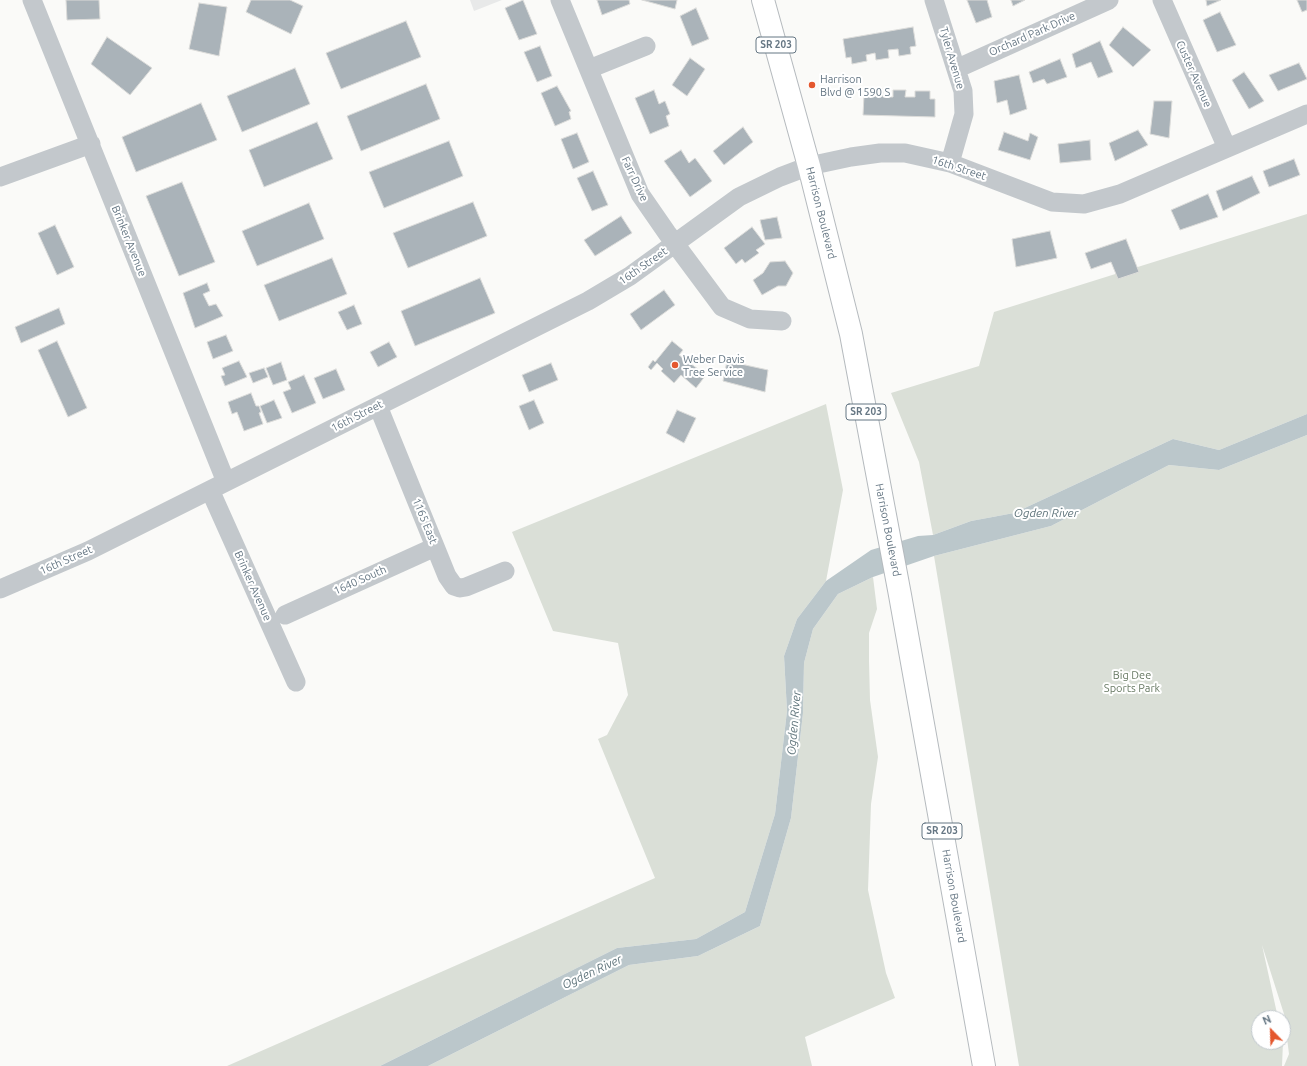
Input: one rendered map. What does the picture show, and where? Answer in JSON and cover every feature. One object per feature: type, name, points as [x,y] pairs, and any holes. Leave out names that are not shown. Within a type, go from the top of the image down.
[{"type":"main road","name":"Harrison Boulevard","points":[[763,0],[809,166],[851,334],[900,595],[984,1066]]},
{"type":"street","name":"Brinker Avenue","points":[[32,0],[91,144],[218,486],[296,682]]},
{"type":"street","name":"Farr Drive","points":[[560,0],[640,194],[674,244],[722,307],[750,319],[782,321]]},
{"type":"street","name":"Tyler Avenue","points":[[934,0],[963,91],[964,114],[950,163]]},
{"type":"street","name":"Orchard Park Drive","points":[[956,69],[1109,0]]},
{"type":"street","name":"Custer Avenue","points":[[1162,0],[1227,148]]},
{"type":"street","points":[[589,69],[646,46]]},
{"type":"street","name":"16th Street","points":[[0,589],[88,551],[588,301],[630,276],[739,197],[766,182],[809,166],[880,153],[905,153],[950,163],[1052,202],[1084,204],[1120,194],[1307,114]]},
{"type":"street","points":[[0,177],[91,144]]},
{"type":"street","name":"1165 East","points":[[378,406],[435,547],[454,586],[460,588],[466,587],[505,571]]},
{"type":"street","name":"1640 South","points":[[286,615],[435,547]]},
{"type":"shaded area","points":[[470,0],[502,0],[474,11]]},
{"type":"green space","points":[[1307,214],[1307,414],[1219,450],[1173,439],[1014,513],[971,521],[933,535],[919,462],[891,393],[979,366],[994,312]]},
{"type":"green space","points":[[826,404],[843,490],[826,581],[797,619],[784,656],[787,711],[775,814],[745,912],[696,939],[617,948],[380,1066],[227,1066],[655,878],[598,739],[607,735],[628,695],[618,643],[553,631],[512,532]]},
{"type":"green space","name":"Big Dee Sports Park","points":[[1307,435],[1307,1066],[1284,1066],[1289,1054],[1288,1050],[1291,1050],[1291,1010],[1283,1010],[1262,945],[1276,1010],[1251,1010],[1251,1050],[1283,1050],[1282,1066],[1019,1066],[934,556],[1051,526],[1169,465],[1219,470]]},
{"type":"green space","points":[[873,577],[877,609],[869,633],[870,700],[878,757],[871,804],[868,890],[886,973],[895,998],[805,1037],[812,1066],[428,1066],[629,965],[698,956],[760,926],[791,818],[803,713],[804,663],[813,629],[838,594]]},
{"type":"water","name":"Ogden River","points":[[1307,414],[1307,435],[1219,470],[1169,465],[1051,526],[934,556],[873,577],[838,594],[813,629],[804,663],[803,713],[791,818],[760,926],[698,956],[629,965],[428,1066],[380,1066],[617,948],[696,939],[745,912],[775,814],[787,711],[784,656],[797,619],[826,581],[871,550],[918,536],[933,535],[971,521],[1014,513],[1173,439],[1219,450]]},
{"type":"building","points":[[66,0],[99,0],[100,19],[67,20]]},
{"type":"building","points":[[251,0],[290,0],[303,6],[291,34],[246,12]]},
{"type":"building","points":[[523,0],[537,34],[519,40],[505,8]]},
{"type":"building","points":[[597,0],[629,0],[630,4],[602,15]]},
{"type":"building","points":[[642,0],[677,0],[675,9]]},
{"type":"building","points":[[967,0],[987,0],[992,17],[976,23]]},
{"type":"building","points":[[1011,0],[1025,0],[1013,6]]},
{"type":"building","points":[[1206,0],[1221,0],[1207,6]]},
{"type":"building","points":[[1297,0],[1307,0],[1307,10],[1302,12]]},
{"type":"building","points":[[199,3],[227,7],[219,56],[189,49]]},
{"type":"building","points":[[696,8],[709,39],[692,46],[680,16]]},
{"type":"building","points":[[1220,12],[1236,45],[1217,52],[1203,20]]},
{"type":"building","points":[[406,21],[421,57],[341,89],[326,53]]},
{"type":"building","points":[[913,27],[916,46],[910,47],[911,54],[899,56],[898,49],[888,50],[889,58],[876,60],[875,53],[866,55],[867,61],[852,64],[851,57],[846,58],[843,39]]},
{"type":"building","points":[[1123,27],[1151,50],[1133,67],[1109,45]]},
{"type":"building","points":[[107,37],[152,68],[130,95],[91,64]]},
{"type":"building","points":[[1100,41],[1113,72],[1098,78],[1091,62],[1076,68],[1072,54]]},
{"type":"building","points":[[540,46],[552,76],[537,82],[524,52]]},
{"type":"building","points":[[690,58],[705,69],[687,96],[672,85]]},
{"type":"building","points":[[1060,59],[1067,77],[1047,84],[1044,79],[1033,83],[1029,72]]},
{"type":"building","points":[[1299,63],[1307,79],[1278,91],[1269,75]]},
{"type":"building","points":[[295,68],[310,104],[242,132],[227,96]]},
{"type":"building","points":[[1244,72],[1264,101],[1249,109],[1232,80]]},
{"type":"building","points":[[1019,75],[1027,109],[1010,115],[1007,100],[997,103],[994,81]]},
{"type":"building","points":[[426,84],[440,119],[361,151],[347,116]]},
{"type":"building","points":[[557,86],[571,111],[569,112],[571,119],[555,126],[541,93]]},
{"type":"building","points":[[870,89],[883,89],[883,97],[893,97],[893,90],[906,90],[905,97],[915,97],[915,91],[930,91],[930,99],[935,99],[935,117],[863,115],[864,95],[870,96]]},
{"type":"building","points":[[654,90],[659,104],[665,101],[670,114],[666,116],[669,126],[650,134],[635,98]]},
{"type":"building","points":[[1154,101],[1172,101],[1169,138],[1150,134]]},
{"type":"building","points":[[201,103],[217,140],[136,172],[122,137]]},
{"type":"building","points":[[317,122],[333,159],[264,187],[249,150]]},
{"type":"building","points":[[743,127],[753,142],[724,165],[713,151]]},
{"type":"building","points":[[1138,130],[1148,145],[1115,161],[1109,143]]},
{"type":"building","points":[[1004,132],[1028,141],[1030,133],[1038,137],[1030,160],[998,150]]},
{"type":"building","points":[[577,133],[589,162],[573,169],[561,139]]},
{"type":"building","points":[[1090,140],[1091,160],[1060,163],[1058,144]]},
{"type":"building","points":[[449,141],[463,176],[384,208],[369,172]]},
{"type":"building","points":[[681,150],[689,163],[695,158],[712,181],[690,197],[664,161]]},
{"type":"building","points":[[1294,159],[1300,175],[1269,187],[1263,171]]},
{"type":"building","points":[[593,171],[608,205],[592,211],[577,178]]},
{"type":"building","points":[[1252,176],[1260,193],[1223,211],[1216,191]]},
{"type":"building","points":[[182,182],[215,262],[179,276],[146,196]]},
{"type":"building","points":[[1208,194],[1218,217],[1180,230],[1171,210]]},
{"type":"building","points":[[473,202],[487,236],[408,268],[393,233]]},
{"type":"building","points":[[309,203],[324,239],[257,266],[242,231]]},
{"type":"building","points":[[621,216],[632,233],[595,256],[584,240]]},
{"type":"building","points":[[777,217],[782,238],[765,240],[760,220]]},
{"type":"building","points":[[55,225],[74,267],[57,275],[38,233]]},
{"type":"building","points":[[752,227],[765,244],[756,250],[759,253],[745,263],[742,259],[736,264],[724,248]]},
{"type":"building","points":[[1050,231],[1057,258],[1016,267],[1012,239]]},
{"type":"building","points":[[1126,239],[1139,272],[1118,279],[1111,262],[1091,269],[1085,253]]},
{"type":"building","points":[[332,258],[347,294],[279,321],[264,285]]},
{"type":"building","points":[[785,261],[793,273],[786,286],[778,286],[762,295],[753,280],[763,273],[770,262]]},
{"type":"building","points":[[480,278],[495,313],[415,346],[401,311]]},
{"type":"building","points":[[207,283],[210,291],[203,294],[209,306],[216,304],[223,316],[195,328],[183,293]]},
{"type":"building","points":[[664,290],[675,305],[641,330],[630,314]]},
{"type":"building","points":[[354,305],[362,324],[347,330],[338,312]]},
{"type":"building","points":[[59,308],[65,324],[21,343],[15,327]]},
{"type":"building","points":[[226,335],[233,351],[213,359],[207,342]]},
{"type":"building","points":[[57,341],[87,408],[68,417],[38,350]]},
{"type":"building","name":"Weber Davis Tree Service","points":[[672,341],[683,350],[679,355],[706,375],[696,388],[681,375],[674,383],[661,371],[663,369],[657,363],[651,370],[648,367],[653,360],[655,362]]},
{"type":"building","points":[[389,342],[397,357],[378,367],[370,352]]},
{"type":"building","points":[[239,361],[247,377],[225,386],[221,376],[225,375],[222,368]]},
{"type":"building","points":[[727,361],[768,370],[765,392],[723,381]]},
{"type":"building","points":[[281,362],[287,380],[273,385],[266,368]]},
{"type":"building","points":[[551,363],[558,380],[529,392],[522,375]]},
{"type":"building","points":[[264,368],[268,377],[253,383],[249,373]]},
{"type":"building","points":[[336,369],[345,390],[323,399],[314,378]]},
{"type":"building","points":[[304,375],[316,403],[292,413],[283,392],[291,389],[288,382]]},
{"type":"building","points":[[251,393],[256,406],[259,406],[261,412],[259,413],[263,424],[244,431],[237,412],[232,414],[228,402]]},
{"type":"building","points":[[274,400],[282,418],[267,423],[260,406]]},
{"type":"building","points":[[534,400],[544,423],[529,430],[519,406]]},
{"type":"building","points":[[677,410],[696,418],[684,443],[666,433]]},
{"type":"place","name":"Harrison Blvd @ 1590 S","points":[[812,85]]},
{"type":"place","name":"Weber Davis Tree Service","points":[[675,365]]}]
